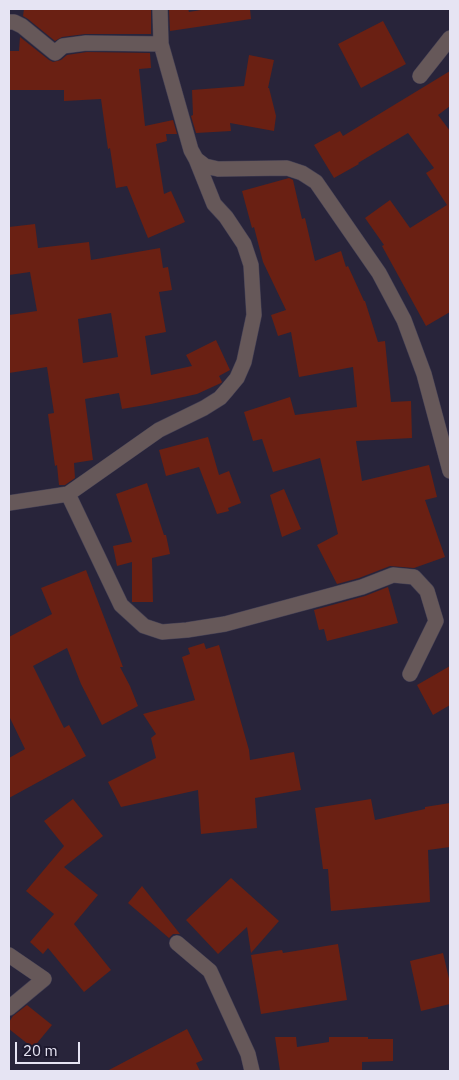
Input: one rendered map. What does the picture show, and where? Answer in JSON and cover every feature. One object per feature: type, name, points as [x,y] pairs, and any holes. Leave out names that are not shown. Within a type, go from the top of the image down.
[{"type":"street","points":[[9,503],[68,494],[160,430],[220,398],[237,378],[244,362],[254,315],[252,265],[244,244],[214,204],[191,150],[161,44],[160,9]]},
{"type":"street","points":[[9,22],[22,26],[55,53],[63,46],[86,44],[161,44]]},
{"type":"street","points":[[420,76],[450,38]]},
{"type":"street","points":[[196,159],[205,166],[218,169],[287,168],[302,173],[316,182],[379,273],[404,320],[424,374],[450,471]]},
{"type":"street","points":[[68,494],[121,605],[144,626],[162,632],[225,624],[362,586],[393,575],[414,577],[428,591],[436,621],[410,674]]},
{"type":"street","points":[[177,943],[210,972],[248,1054],[252,1071]]},
{"type":"street","points":[[9,956],[44,979],[9,1008]]},
{"type":"building","points":[[24,9],[151,9],[151,34],[85,34],[62,37],[55,41],[23,16]]},
{"type":"building","points":[[169,9],[188,9],[189,12],[207,9],[250,9],[251,19],[170,31]]},
{"type":"building","points":[[383,21],[406,64],[361,88],[338,44]]},
{"type":"building","points":[[20,37],[53,62],[61,60],[67,55],[87,52],[150,53],[151,68],[139,69],[145,126],[173,120],[177,134],[166,134],[167,141],[156,144],[164,194],[171,191],[185,222],[148,238],[127,186],[116,188],[101,99],[64,101],[64,90],[9,90],[9,51],[19,51]]},
{"type":"building","points":[[249,55],[274,60],[268,88],[276,116],[274,131],[230,123],[231,131],[196,133],[191,116],[193,115],[192,90],[244,86]]},
{"type":"building","points":[[450,71],[450,106],[438,115],[450,131],[450,312],[426,326],[382,246],[384,245],[365,218],[390,200],[410,228],[447,205],[426,173],[434,168],[408,133],[334,178],[314,145],[340,131],[343,136]]},
{"type":"building","points":[[289,178],[293,180],[302,219],[305,218],[315,261],[341,251],[346,267],[348,266],[365,301],[378,342],[385,341],[391,402],[411,401],[412,438],[356,441],[362,481],[429,465],[437,497],[425,500],[445,557],[414,568],[390,566],[337,584],[317,545],[338,534],[320,458],[273,472],[262,439],[253,441],[244,412],[290,397],[295,415],[357,407],[353,367],[299,377],[291,332],[278,336],[271,315],[286,310],[263,262],[242,191]]},
{"type":"building","points":[[35,224],[38,248],[89,242],[91,260],[160,248],[163,268],[168,267],[172,290],[159,292],[166,332],[145,336],[151,375],[192,366],[186,355],[216,340],[230,370],[219,376],[221,383],[197,394],[151,404],[122,409],[119,393],[85,399],[93,460],[74,463],[75,478],[65,485],[59,485],[57,465],[55,466],[48,414],[54,413],[47,367],[9,373],[9,315],[37,311],[30,272],[9,275],[9,227]],"holes":[[[111,313],[118,357],[83,363],[78,319]]]},
{"type":"building","points":[[208,437],[219,475],[229,471],[241,503],[228,508],[229,511],[217,514],[199,467],[166,476],[159,450]]},
{"type":"building","points":[[147,483],[164,535],[166,535],[170,554],[152,558],[153,602],[132,602],[132,562],[117,566],[113,546],[132,542],[116,494]]},
{"type":"building","points":[[284,489],[301,529],[282,537],[270,495]]},
{"type":"building","points":[[86,570],[123,667],[120,667],[138,706],[102,725],[81,684],[67,648],[33,666],[64,728],[69,725],[86,756],[9,798],[9,758],[25,749],[9,716],[9,637],[52,614],[41,588]]},
{"type":"building","points":[[388,587],[398,623],[327,641],[324,629],[319,630],[314,610],[365,596]]},
{"type":"building","points":[[204,643],[206,649],[219,645],[249,750],[250,760],[294,752],[301,790],[255,798],[257,828],[201,834],[198,790],[121,807],[108,782],[156,758],[151,738],[156,734],[143,714],[195,700],[182,657],[190,654],[188,648]]},
{"type":"building","points":[[450,666],[450,705],[433,715],[417,685]]},
{"type":"building","points":[[73,799],[103,836],[64,867],[98,895],[74,924],[111,970],[84,992],[48,948],[43,954],[30,942],[54,914],[26,891],[64,846],[44,821]]},
{"type":"building","points":[[371,799],[375,820],[425,809],[425,807],[450,803],[450,847],[428,850],[430,902],[331,911],[328,869],[323,869],[315,808]]},
{"type":"building","points":[[231,878],[279,921],[251,953],[247,927],[218,954],[186,920]]},
{"type":"building","points":[[142,886],[180,934],[173,934],[169,938],[128,903]]},
{"type":"building","points":[[338,944],[347,1000],[261,1014],[251,955],[282,950],[283,953]]},
{"type":"building","points":[[443,953],[450,983],[450,1004],[421,1011],[410,961]]},
{"type":"building","points":[[27,1005],[52,1025],[33,1048],[9,1029],[9,1022],[13,1016]]},
{"type":"building","points":[[187,1029],[203,1060],[196,1063],[200,1071],[107,1071]]},
{"type":"building","points":[[275,1037],[296,1037],[297,1047],[329,1042],[329,1037],[393,1039],[393,1061],[362,1062],[362,1071],[280,1071]]}]
